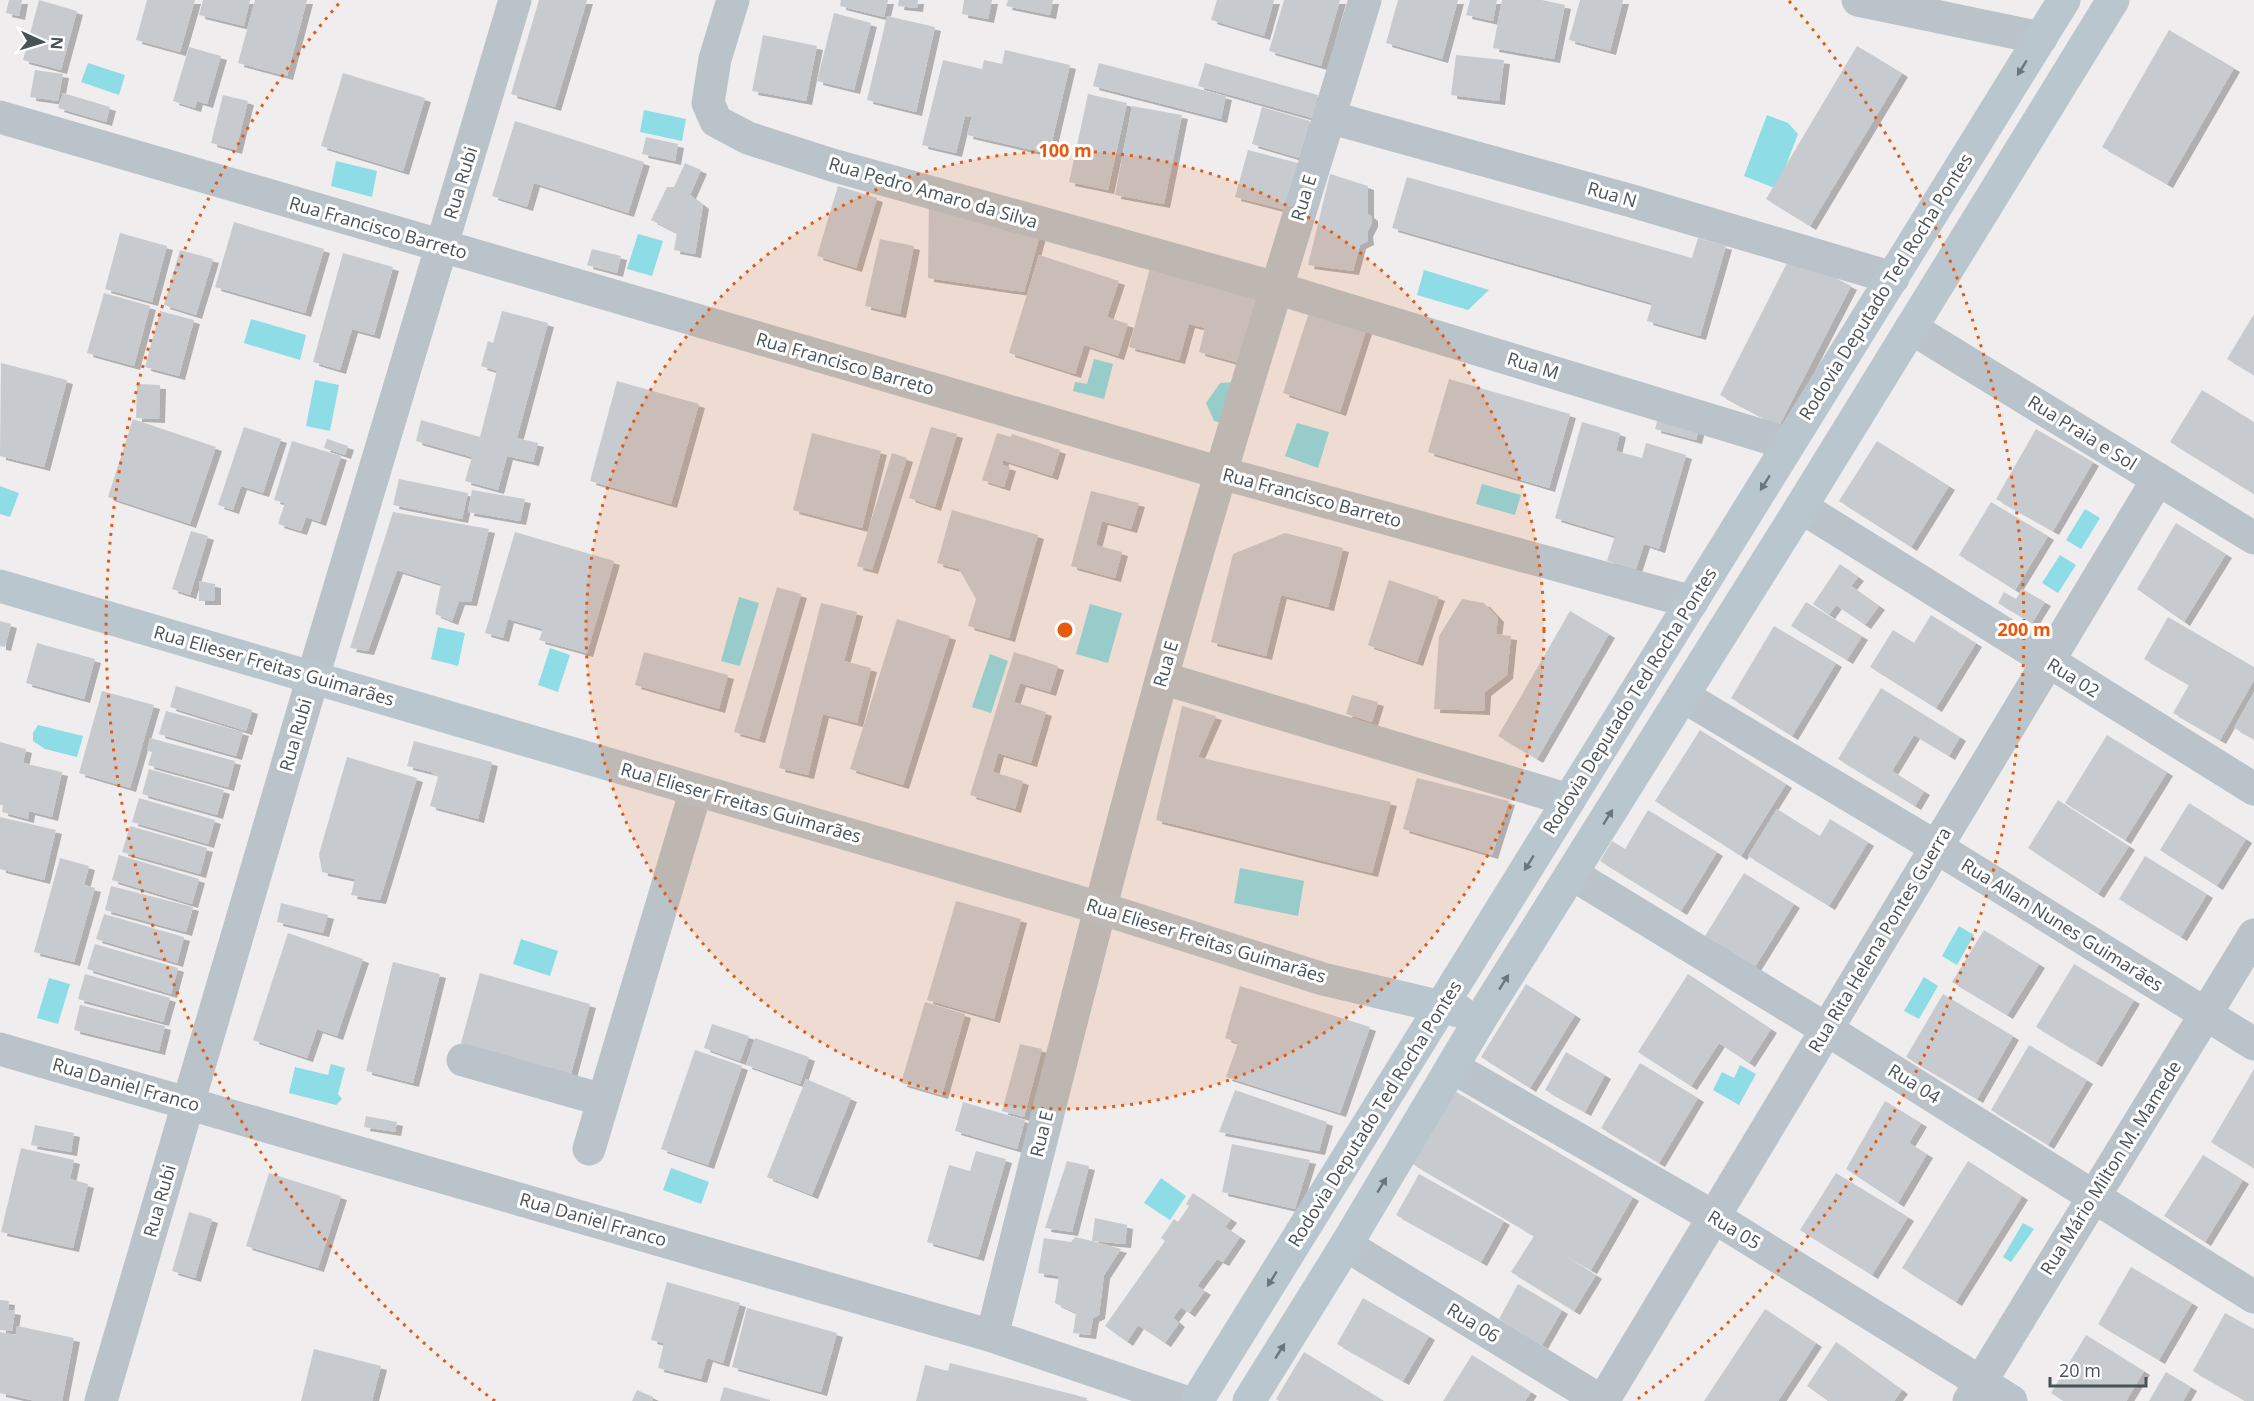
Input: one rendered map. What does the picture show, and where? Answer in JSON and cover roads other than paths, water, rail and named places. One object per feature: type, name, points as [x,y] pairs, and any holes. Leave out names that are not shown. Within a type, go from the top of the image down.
[{"type":"main road","name":"Rodovia Deputado Ted Rocha Pontes","points":[[1197,1401],[2064,0]]},
{"type":"main road","points":[[1249,1401],[1346,1245],[1481,1018],[1801,507],[2113,0]]},
{"type":"main road","name":"Rua Elieser Freitas Guimarães","points":[[0,586],[1100,908],[1323,979],[1441,1006],[1481,1018]]},
{"type":"street","name":"Rua Rubi","points":[[101,1401],[313,677],[515,0]]},
{"type":"street","name":"Rua Pedro Amaro da Silva","points":[[733,0],[715,59],[708,103],[716,121],[748,138],[854,171],[1276,288]]},
{"type":"street","name":"Rua E","points":[[992,1336],[1100,908],[1162,678],[1276,288],[1365,0]]},
{"type":"street","points":[[1858,0],[2041,38]]},
{"type":"street","name":"Rua Francisco Barreto","points":[[0,117],[1221,473],[1692,602]]},
{"type":"street","name":"Rua N","points":[[1329,117],[1632,201],[1893,278]]},
{"type":"street","name":"Rua M","points":[[1276,288],[1789,444]]},
{"type":"street","name":"Rua Praia e Sol","points":[[1911,328],[2254,538]]},
{"type":"street","name":"Rua Rita Helena Pontes Guerra","points":[[1602,1401],[2158,479]]},
{"type":"street","name":"Rua 02","points":[[1801,507],[2254,789]]},
{"type":"street","points":[[1162,678],[1569,800]]},
{"type":"street","name":"Rua Allan Nunes Guimarães","points":[[1683,696],[1936,847],[2254,1044]]},
{"type":"street","points":[[589,1149],[696,790]]},
{"type":"street","name":"Rua 04","points":[[1572,874],[1826,1029],[2254,1297]]},
{"type":"street","name":"Rua Mário Milton M. Mamede","points":[[1975,1392],[2254,935]]},
{"type":"street","name":"Rua Daniel Franco","points":[[1,1054],[189,1102],[992,1336],[1183,1401]]},
{"type":"street","points":[[463,1060],[603,1100]]},
{"type":"street","name":"Rua 05","points":[[1452,1067],[1714,1217],[1975,1392],[2011,1401]]},
{"type":"street","name":"Rua 06","points":[[1346,1245],[1602,1401]]},
{"type":"water","points":[[88,63],[125,75],[119,95],[81,82]]},
{"type":"water","points":[[644,110],[686,119],[682,141],[640,132]]},
{"type":"water","points":[[1767,115],[1788,123],[1798,134],[1777,189],[1744,176]]},
{"type":"water","points":[[336,161],[377,171],[372,197],[331,186]]},
{"type":"water","points":[[638,234],[663,241],[652,276],[627,269]]},
{"type":"water","points":[[1424,270],[1489,290],[1468,310],[1417,295]]},
{"type":"water","points":[[251,319],[306,335],[300,360],[244,343]]},
{"type":"water","points":[[1094,359],[1113,364],[1104,399],[1073,391],[1075,382],[1087,384]]},
{"type":"water","points":[[315,380],[339,385],[330,431],[306,426]]},
{"type":"water","points":[[1238,382],[1230,425],[1214,421],[1206,403],[1220,383]]},
{"type":"water","points":[[1297,423],[1329,432],[1318,468],[1285,456]]},
{"type":"water","points":[[1482,484],[1521,495],[1515,515],[1476,504]]},
{"type":"water","points":[[0,486],[19,493],[10,517],[0,514]]},
{"type":"water","points":[[2085,509],[2100,518],[2081,549],[2066,540]]},
{"type":"water","points":[[2060,555],[2076,565],[2058,593],[2042,583]]},
{"type":"water","points":[[739,597],[759,603],[740,666],[721,661]]},
{"type":"water","points":[[1090,604],[1122,613],[1108,663],[1076,654]]},
{"type":"water","points":[[438,627],[465,633],[458,666],[431,659]]},
{"type":"water","points":[[550,648],[570,655],[558,692],[538,685]]},
{"type":"water","points":[[990,654],[1008,661],[991,713],[972,707]]},
{"type":"water","points":[[38,725],[83,736],[77,757],[45,749],[33,741],[33,733]]},
{"type":"water","points":[[1240,868],[1304,881],[1298,916],[1234,903]]},
{"type":"water","points":[[1959,926],[1974,935],[1957,965],[1942,956]]},
{"type":"water","points":[[521,939],[558,951],[550,976],[513,964]]},
{"type":"water","points":[[1924,977],[1938,986],[1919,1019],[1904,1011]]},
{"type":"water","points":[[49,978],[70,984],[58,1024],[37,1018]]},
{"type":"water","points":[[331,1064],[345,1068],[338,1094],[342,1099],[336,1105],[289,1093],[295,1067],[328,1075]]},
{"type":"water","points":[[1740,1065],[1756,1074],[1739,1105],[1713,1090],[1722,1072],[1734,1078]]},
{"type":"water","points":[[671,1168],[709,1182],[701,1204],[663,1190]]},
{"type":"water","points":[[1161,1178],[1186,1196],[1170,1220],[1144,1203]]},
{"type":"water","points":[[2023,1223],[2034,1229],[2011,1262],[2003,1257]]}]
